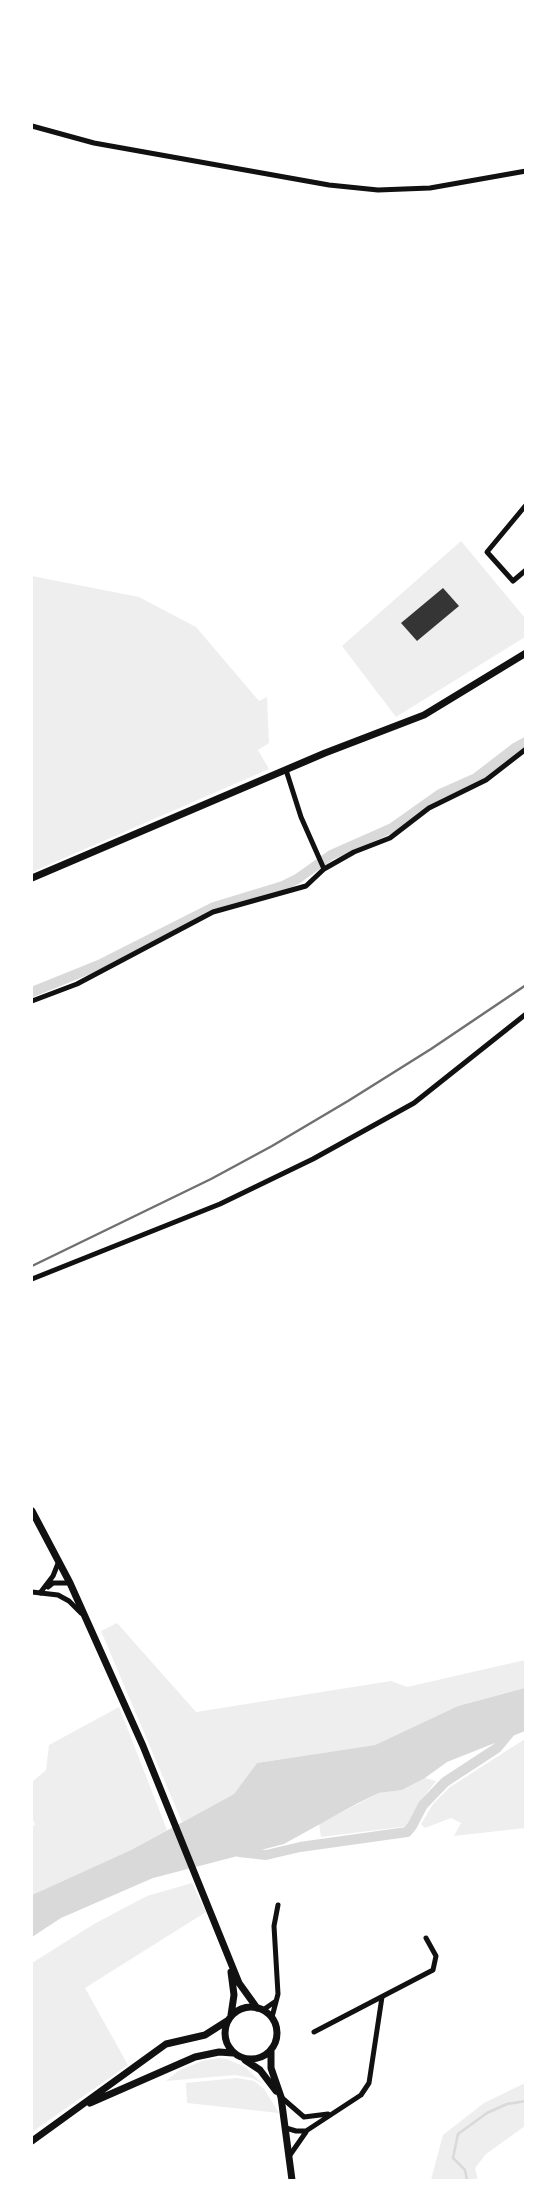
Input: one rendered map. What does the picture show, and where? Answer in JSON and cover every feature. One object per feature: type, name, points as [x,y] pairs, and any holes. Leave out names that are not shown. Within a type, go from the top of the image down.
[{"type":"main road","points":[[32,878],[286,770],[425,715],[526,653]]},
{"type":"main road","points":[[32,1511],[60,1561],[143,1746],[244,1992],[272,2017],[277,2034],[271,2050],[271,2068],[281,2097],[292,2180]]},
{"type":"main road","points":[[228,1954],[234,1995],[225,2038],[233,2053]]},
{"type":"main road","points":[[32,2141],[166,2044],[205,2035],[246,2007],[260,2009]]},
{"type":"main road","points":[[244,2059],[261,2057],[271,2050]]},
{"type":"main road","points":[[70,2113],[111,2093],[210,2053],[233,2053],[244,2059],[260,2070],[281,2097]]},
{"type":"street","points":[[32,126],[94,143],[329,185],[378,190],[429,188],[526,171]]},
{"type":"street","points":[[526,505],[487,552],[513,581],[526,570]]},
{"type":"street","points":[[32,1001],[77,984],[213,912],[306,887],[323,868],[390,838],[429,808],[486,780],[526,749]]},
{"type":"street","points":[[286,770],[301,817],[323,868]]},
{"type":"street","points":[[32,1279],[220,1204],[313,1159],[414,1103],[526,1014]]},
{"type":"street","points":[[36,1593],[53,1576],[60,1561]]},
{"type":"street","points":[[36,1593],[53,1583],[70,1583],[65,1592],[58,1595]]},
{"type":"street","points":[[36,1593],[58,1595],[69,1601],[84,1616]]},
{"type":"street","points":[[272,2017],[278,1994],[274,1926],[278,1905]]},
{"type":"street","points":[[314,2032],[433,1969],[436,1956],[426,1938]]},
{"type":"street","points":[[290,2155],[306,2131],[361,2095],[369,2082],[382,1997]]},
{"type":"street","points":[[260,2009],[275,2001]]},
{"type":"street","points":[[281,2097],[304,2118],[335,2112]]},
{"type":"street","points":[[286,2128],[296,2132],[306,2131]]},
{"type":"shaded area","points":[[461,541],[525,618],[525,637],[396,717],[342,646]]},
{"type":"shaded area","points":[[32,576],[139,597],[196,627],[259,701],[267,697],[269,743],[258,750],[269,769],[32,872]]},
{"type":"shaded area","points":[[117,1623],[196,1712],[391,1681],[407,1687],[525,1660],[525,1688],[458,1706],[375,1745],[257,1763],[234,1794],[182,1822],[101,1631]]},
{"type":"shaded area","points":[[525,1688],[525,1731],[447,1762],[402,1790],[379,1793],[284,1844],[153,1878],[61,1918],[32,1937],[32,1895],[131,1850],[234,1794],[257,1763],[375,1745],[458,1706]]},
{"type":"shaded area","points":[[119,1707],[167,1830],[131,1850],[32,1895],[32,1828],[35,1824],[32,1818],[32,1782],[46,1770],[49,1745]]},
{"type":"shaded area","points":[[525,1739],[525,1828],[454,1836],[461,1823],[451,1818],[425,1828],[421,1824],[433,1804],[450,1787]]},
{"type":"shaded area","points":[[425,1778],[436,1781],[422,1799],[409,1826],[321,1837],[319,1824],[379,1793],[402,1790]]},
{"type":"shaded area","points":[[192,1883],[206,1912],[85,1988],[128,2065],[32,2132],[32,1963],[94,1924],[147,1896]]},
{"type":"shaded area","points":[[218,2058],[245,2067],[263,2084],[252,2078],[235,2075],[166,2081],[178,2071]]},
{"type":"shaded area","points":[[237,2078],[254,2081],[264,2089],[279,2113],[187,2103],[186,2083]]},
{"type":"shaded area","points":[[525,2083],[525,2126],[486,2154],[475,2168],[478,2180],[431,2180],[443,2135],[484,2103]]},
{"type":"building","points":[[443,588],[459,606],[417,641],[401,623]]},
{"type":"waterway","points":[[32,992],[99,965],[214,907],[283,886],[297,879],[331,855],[392,828],[440,794],[476,778],[526,742]]},
{"type":"waterway","points":[[239,1852],[266,1855],[300,1847],[407,1832],[423,1805],[445,1782],[497,1748],[511,1731]]},
{"type":"waterway","points":[[467,2180],[465,2170],[453,2158],[458,2134],[487,2113],[507,2104],[526,2101]]},
{"type":"railway","points":[[32,1266],[211,1179],[272,1146],[431,1049],[526,985]]}]
